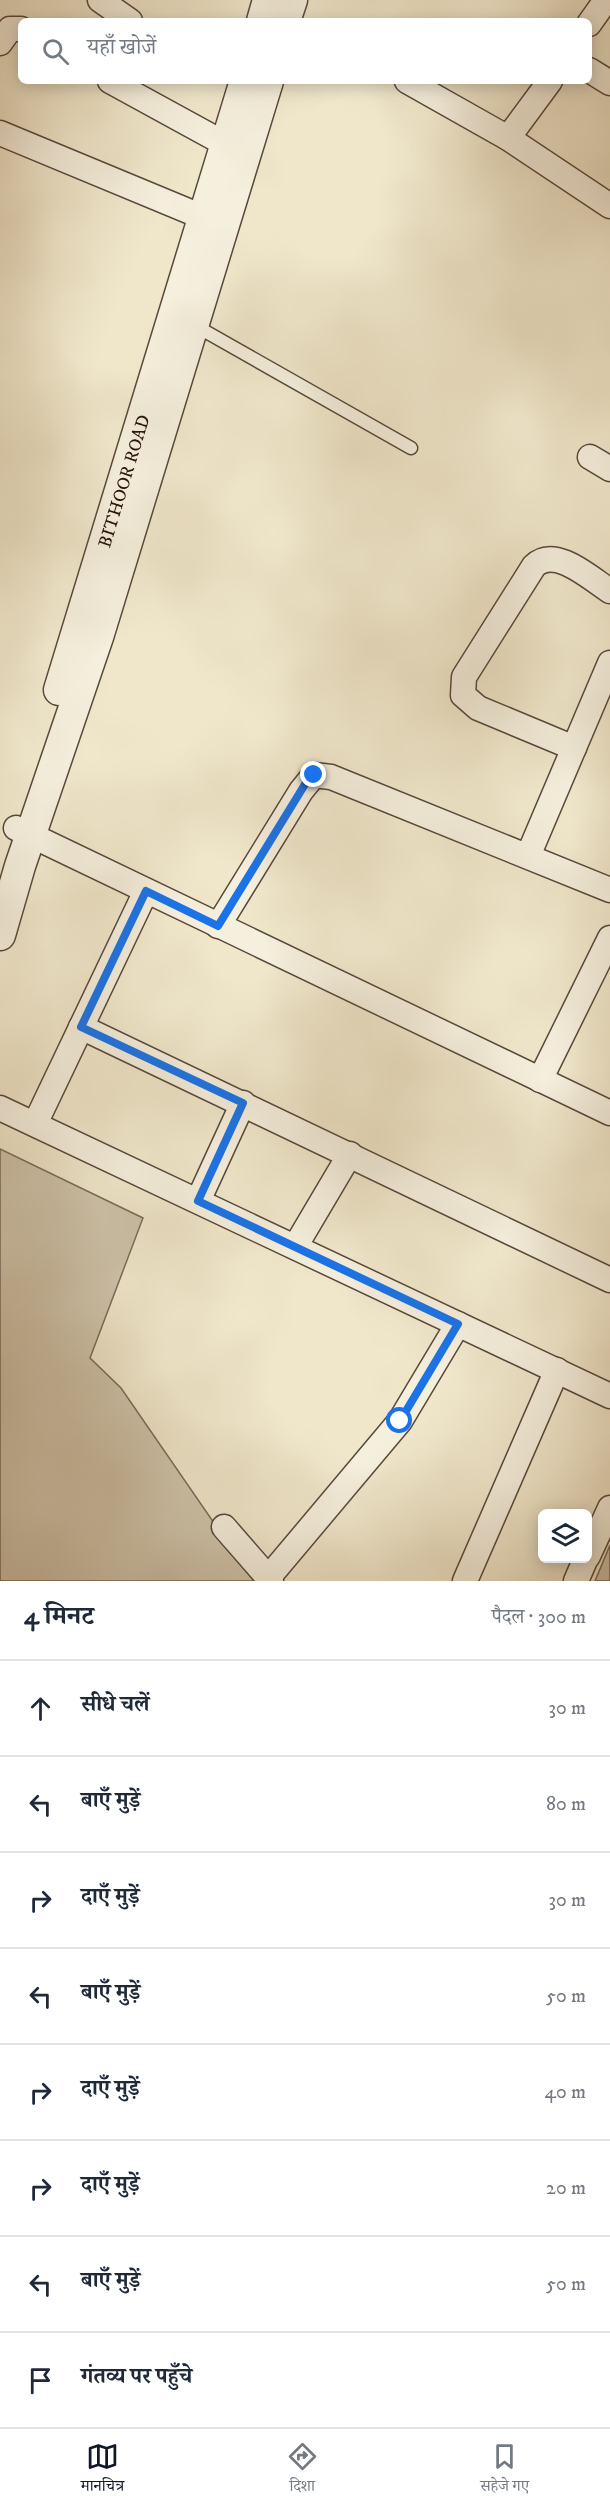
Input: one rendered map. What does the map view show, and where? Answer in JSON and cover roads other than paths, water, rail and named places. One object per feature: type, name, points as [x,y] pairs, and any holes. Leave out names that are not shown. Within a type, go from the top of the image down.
[{"type":"street","points":[[100,0],[126,18]]},
{"type":"street","points":[[263,18],[268,0]]},
{"type":"street","points":[[286,18],[292,0]]},
{"type":"street","points":[[592,20],[606,0]]},
{"type":"street","points":[[0,43],[10,28],[18,29]]},
{"type":"street","points":[[592,72],[610,83]]},
{"type":"street","points":[[116,84],[227,145]]},
{"type":"street","points":[[0,935],[23,832],[98,637],[194,325],[247,84]]},
{"type":"street","name":"BITHOOR ROAD","points":[[0,879],[23,832],[247,84]]},
{"type":"street","points":[[412,84],[508,138],[610,206]]},
{"type":"street","points":[[508,138],[548,84]]},
{"type":"street","points":[[0,133],[205,218]]},
{"type":"street","points":[[574,748],[468,702],[463,695],[464,677],[538,562],[548,558],[557,560],[610,591]]},
{"type":"street","points":[[528,856],[610,663]]},
{"type":"street","points":[[218,926],[307,781],[314,775],[331,777],[610,890]]},
{"type":"street","points":[[23,832],[610,1113]]},
{"type":"street","points":[[35,1124],[146,891]]},
{"type":"street","points":[[540,1080],[610,938]]},
{"type":"street","points":[[81,1027],[610,1280]]},
{"type":"street","points":[[198,1201],[243,1103]]},
{"type":"street","points":[[0,1108],[610,1396]]},
{"type":"street","points":[[295,1247],[350,1154]]},
{"type":"street","points":[[224,1527],[270,1579],[400,1421],[458,1324]]},
{"type":"street","points":[[465,1581],[557,1370]]},
{"type":"street","points":[[592,1546],[610,1508]]},
{"type":"street","points":[[576,1581],[584,1563]]},
{"type":"lane","points":[[194,325],[411,448]]}]
